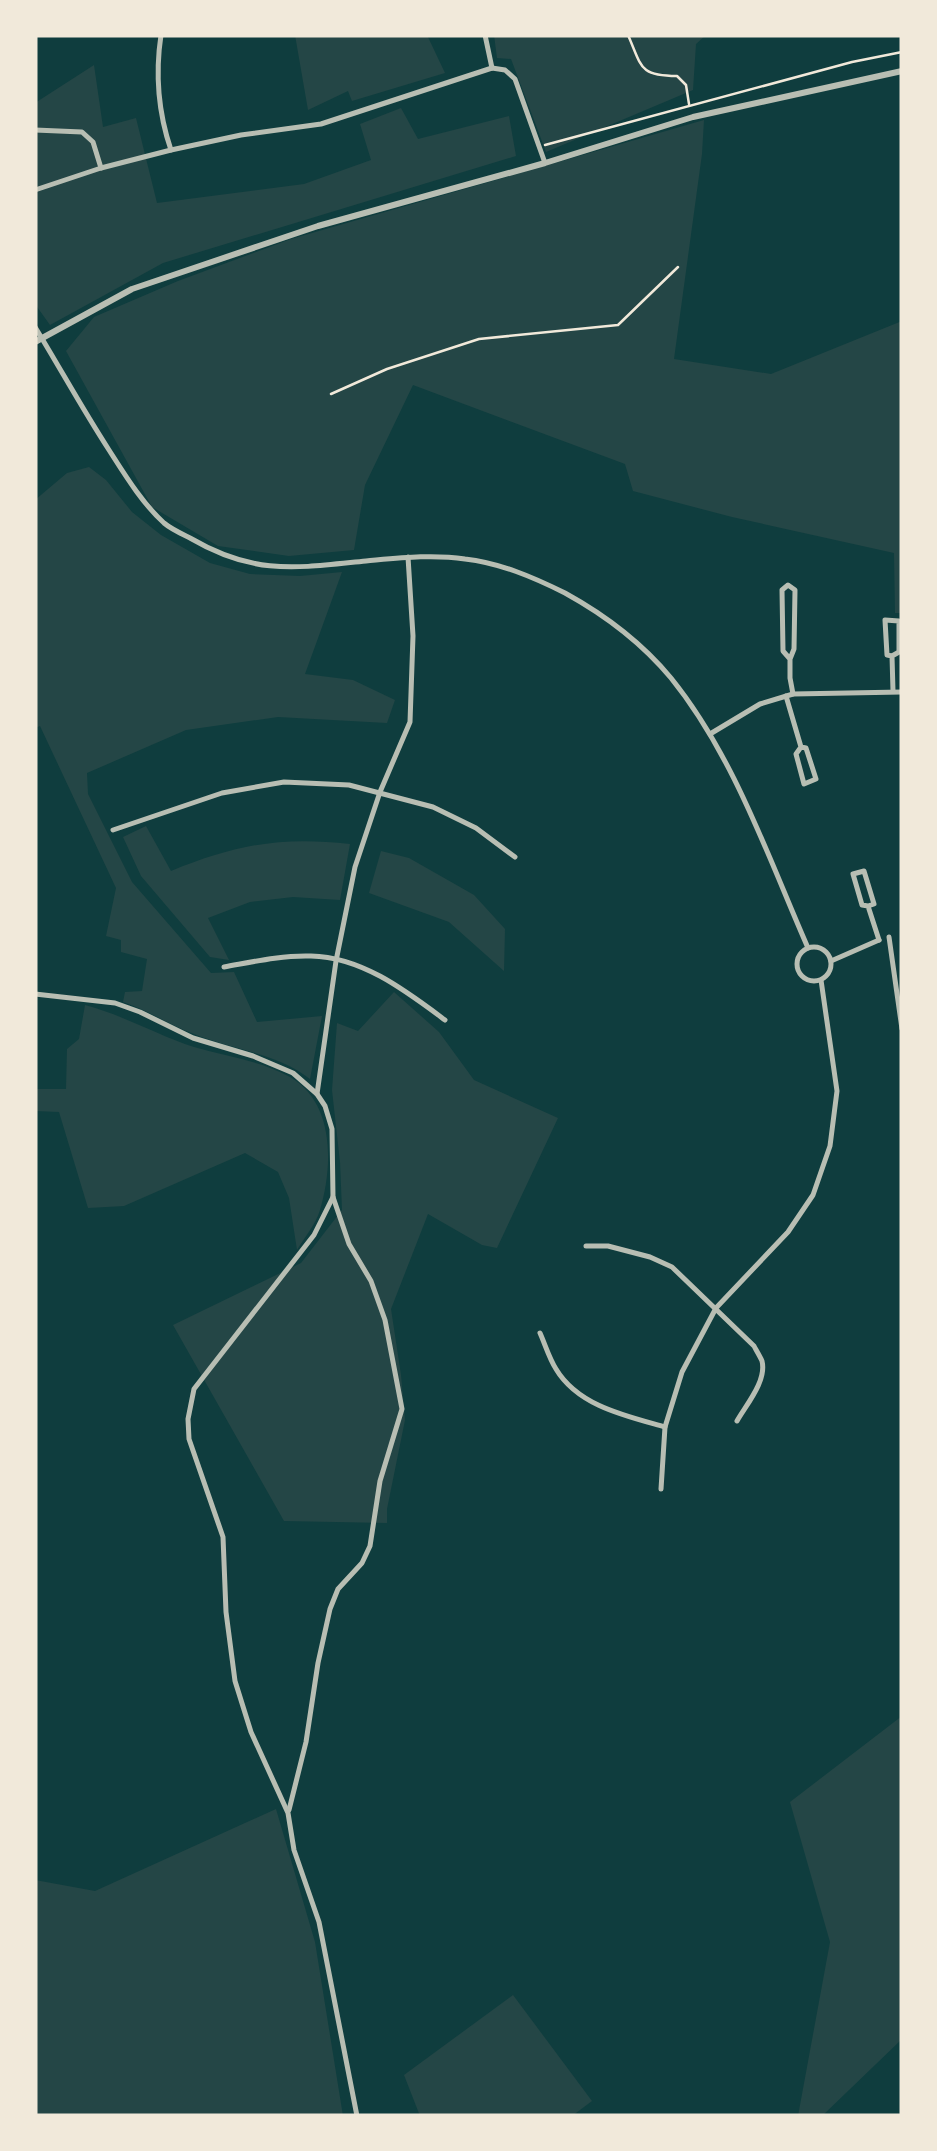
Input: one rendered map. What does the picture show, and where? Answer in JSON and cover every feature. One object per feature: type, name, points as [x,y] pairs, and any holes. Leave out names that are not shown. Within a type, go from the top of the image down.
[{"type":"street","points":[[161,35],[156,65],[161,120],[171,150]]},
{"type":"street","points":[[484,35],[492,68]]},
{"type":"street","points":[[35,190],[171,150],[321,124],[492,68],[505,70],[515,79],[545,163]]},
{"type":"street","points":[[38,340],[132,289],[318,226],[693,118],[902,71]]},
{"type":"street","points":[[35,130],[82,132],[92,142],[102,168]]},
{"type":"street","points":[[35,327],[38,340],[128,479],[165,524],[215,552],[253,564],[296,568],[408,557],[490,563],[551,586],[621,630],[672,679],[709,734],[808,948]]},
{"type":"street","points":[[317,1094],[336,961],[356,866],[380,792],[410,722],[412,636],[408,557]]},
{"type":"street","points":[[790,659],[783,651],[782,620],[782,590],[788,585],[795,590],[789,695],[801,747],[796,754],[804,784],[816,779],[806,748],[801,747]]},
{"type":"street","points":[[782,620],[794,620]]},
{"type":"street","points":[[885,620],[900,621],[899,652],[892,656],[887,655],[885,620]]},
{"type":"street","points":[[892,656],[893,692]]},
{"type":"street","points":[[709,734],[760,704],[789,695],[902,692]]},
{"type":"street","points":[[114,830],[222,794],[284,782],[349,785],[433,807],[476,828],[515,858]]},
{"type":"street","points":[[864,871],[874,904],[868,906],[862,905],[853,874],[864,871]]},
{"type":"street","points":[[868,906],[879,940]]},
{"type":"street","points":[[830,961],[879,940],[902,936]]},
{"type":"street","points":[[889,937],[902,1029]]},
{"type":"street","points":[[808,948],[825,951],[830,961],[829,972],[821,980],[805,978],[798,970],[800,954],[808,948]]},
{"type":"street","points":[[224,967],[313,956],[353,964],[398,985],[445,1020]]},
{"type":"street","points":[[661,1489],[665,1428],[682,1372],[716,1308],[788,1232],[813,1195],[830,1146],[836,1090],[821,980]]},
{"type":"street","points":[[35,994],[115,1004],[140,1012],[194,1038],[293,1072],[325,1106],[332,1129],[333,1197],[386,1320],[402,1409],[380,1480],[370,1546],[362,1563],[338,1589],[330,1609],[306,1742],[288,1812]]},
{"type":"street","points":[[333,1197],[314,1234],[194,1389],[188,1419],[190,1439],[223,1538],[226,1612],[235,1681],[251,1732],[288,1812],[294,1850],[319,1922],[357,2116]]},
{"type":"street","points":[[586,1246],[608,1246],[672,1266],[754,1346],[762,1360],[758,1384],[737,1420]]},
{"type":"street","points":[[540,1332],[554,1368],[566,1384],[594,1404],[665,1428]]},
{"type":"path","points":[[628,35],[643,69],[655,76],[677,76],[686,85],[689,105]]},
{"type":"path","points":[[539,146],[902,52]]},
{"type":"path","points":[[331,394],[386,369],[479,339],[618,325],[678,268]]},
{"type":"shaded area","points":[[295,35],[427,35],[445,73],[352,101],[348,91],[308,110]]},
{"type":"shaded area","points":[[494,35],[706,35],[696,44],[693,90],[546,152],[511,59],[497,58]]},
{"type":"shaded area","points":[[94,65],[103,127],[136,118],[157,203],[304,184],[371,160],[360,124],[401,108],[418,139],[509,116],[516,156],[163,263],[50,325],[35,304],[35,103]]},
{"type":"shaded area","points":[[704,120],[674,359],[771,374],[902,321],[902,613],[895,613],[894,553],[633,491],[625,464],[413,385],[365,485],[354,550],[289,556],[218,546],[152,507],[66,351],[94,317],[291,239]]},
{"type":"shaded area","points":[[89,467],[106,480],[132,512],[161,535],[210,563],[250,574],[300,576],[342,572],[305,674],[353,680],[395,700],[387,723],[278,717],[186,730],[87,773],[88,794],[132,882],[211,973],[234,972],[257,1022],[322,1016],[310,1079],[283,1063],[194,1034],[123,1002],[125,992],[142,991],[147,959],[121,952],[121,940],[106,936],[116,888],[40,726],[35,728],[35,500],[67,473]]},
{"type":"shaded area","points":[[146,826],[171,871],[258,845],[302,841],[350,844],[340,900],[293,897],[250,902],[208,918],[229,960],[210,957],[141,876],[123,837]]},
{"type":"shaded area","points":[[381,851],[409,858],[474,895],[505,929],[504,971],[449,922],[369,893]]},
{"type":"shaded area","points":[[394,992],[439,1032],[474,1080],[558,1118],[497,1248],[482,1245],[428,1214],[391,1309],[405,1420],[387,1523],[284,1521],[173,1325],[301,1263],[342,1210],[332,1090],[337,1023],[358,1031]]},
{"type":"shaded area","points":[[85,1005],[194,1047],[267,1067],[305,1088],[323,1119],[328,1155],[320,1210],[297,1250],[289,1198],[278,1172],[245,1153],[124,1206],[88,1208],[59,1112],[35,1111],[35,1089],[66,1089],[67,1049],[79,1039]]},
{"type":"shaded area","points":[[902,1716],[902,2039],[822,2116],[798,2116],[830,1942],[790,1802]]},
{"type":"shaded area","points":[[276,1809],[315,1942],[343,2116],[35,2116],[35,1880],[95,1891]]},
{"type":"shaded area","points":[[513,1995],[592,2101],[572,2116],[420,2116],[404,2075]]}]
